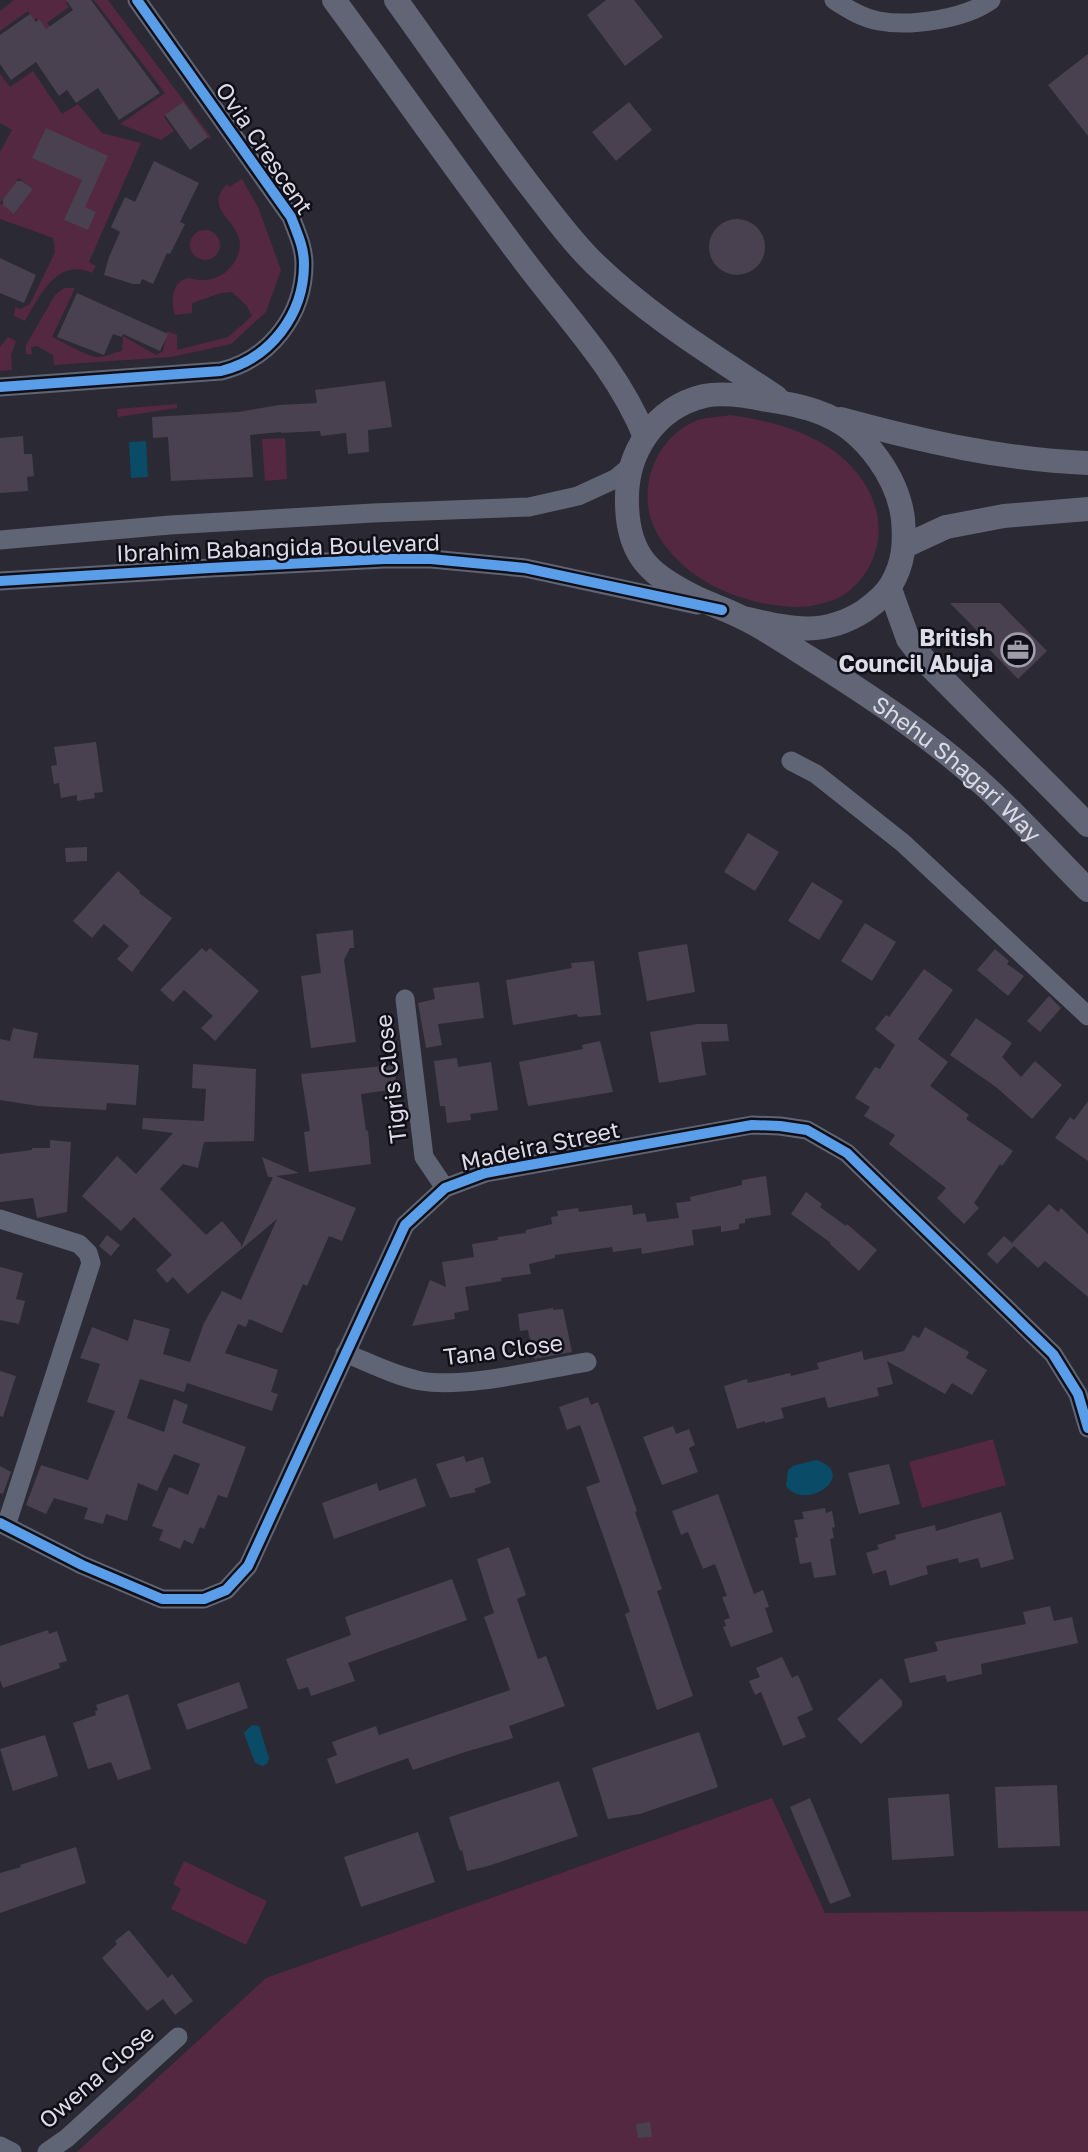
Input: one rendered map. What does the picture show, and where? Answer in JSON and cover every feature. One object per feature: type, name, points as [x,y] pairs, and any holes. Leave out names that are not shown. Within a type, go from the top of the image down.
[{"type":"main road","points":[[334,0],[526,263],[614,376],[637,416],[645,437]]},
{"type":"main road","points":[[396,0],[514,165],[554,218],[593,262],[634,300],[680,334],[785,403]]},
{"type":"main road","points":[[828,416],[858,435],[877,459],[896,491],[902,513],[905,546],[901,566],[890,589],[872,606],[851,619],[821,629],[789,629],[732,614],[670,584],[649,569],[634,546],[627,522],[626,496],[632,465],[650,428],[670,411],[705,396],[748,396],[953,446],[1053,462],[1088,463]]},
{"type":"main road","points":[[905,546],[946,527],[1004,516],[1088,509]]},
{"type":"main road","name":"Shehu Shagari Way","points":[[890,589],[908,639],[926,662],[1088,825]]},
{"type":"main road","name":"Shehu Shagari Way","points":[[732,614],[846,681],[942,750],[986,788],[1088,890]]},
{"type":"street","name":"Ovia Crescent","points":[[0,387],[221,370],[241,366],[272,344],[295,306],[302,285],[304,262],[301,243],[291,218],[137,0]]},
{"type":"street","points":[[834,0],[850,11],[876,21],[895,23],[947,18],[982,7],[991,0]]},
{"type":"street","name":"Ibrahim Babangida Boulevard","points":[[0,540],[373,513],[529,507],[578,496],[615,479],[632,465]]},
{"type":"street","name":"Ibrahim Babangida Boulevard","points":[[0,581],[250,566],[431,559],[525,568],[732,614]]},
{"type":"street","points":[[791,761],[816,774],[903,843],[1088,1016]]},
{"type":"street","name":"Tigris Close","points":[[405,999],[424,1157],[445,1188]]},
{"type":"street","name":"Madeira Street","points":[[3,1525],[82,1566],[162,1599],[204,1599],[226,1590],[248,1566],[405,1225],[445,1188],[485,1173],[752,1125],[807,1130],[847,1153],[1053,1354],[1078,1394],[1088,1428]]},
{"type":"street","points":[[0,1219],[79,1244],[88,1253],[91,1263],[3,1525]]},
{"type":"street","name":"Tana Close","points":[[345,1353],[394,1373],[423,1381],[450,1382],[587,1363]]},
{"type":"street","name":"Owena Close","points":[[47,2152],[67,2138],[178,2037]]},
{"type":"street","points":[[0,2146],[12,2152]]},
{"type":"shaded area","points":[[14,0],[70,0],[66,3],[69,7],[47,23],[62,42],[58,45],[37,18],[34,20],[28,11],[0,31],[0,11]]},
{"type":"shaded area","points":[[94,0],[108,0],[211,137],[208,139],[182,104],[164,117],[174,131],[161,140],[120,124],[165,93]]},
{"type":"shaded area","points":[[33,71],[62,114],[78,104],[102,133],[141,143],[89,262],[96,266],[92,273],[80,269],[59,275],[43,291],[25,321],[14,316],[15,307],[20,309],[30,304],[55,252],[53,238],[0,219],[0,203],[0,152],[12,130],[0,123],[0,74],[10,87]],"holes":[[[19,178],[33,189],[15,213],[0,203]]]},
{"type":"shaded area","points":[[242,179],[258,207],[281,270],[266,312],[231,344],[171,357],[54,365],[53,355],[37,346],[31,347],[32,354],[26,354],[26,345],[55,295],[64,288],[75,288],[52,337],[95,357],[122,351],[123,336],[156,355],[163,351],[167,331],[177,335],[177,350],[228,337],[252,316],[247,306],[232,292],[192,303],[192,313],[175,315],[173,299],[175,288],[182,280],[215,278],[229,270],[235,261],[240,248],[239,237],[219,204],[220,195],[227,184],[229,187]]},
{"type":"shaded area","points":[[205,230],[216,234],[220,245],[216,256],[205,260],[194,256],[190,245],[194,234]]},
{"type":"shaded area","points":[[8,337],[16,341],[11,355],[12,370],[0,371],[0,347]]},
{"type":"shaded area","points":[[177,404],[177,408],[118,417],[117,409]]},
{"type":"shaded area","points":[[730,415],[771,423],[822,443],[847,462],[867,488],[878,519],[876,551],[863,576],[845,594],[825,603],[797,607],[767,604],[735,595],[691,572],[658,535],[651,519],[648,486],[659,453],[682,428],[698,420]]},
{"type":"shaded area","points":[[285,438],[287,479],[265,481],[262,439]]},
{"type":"shaded area","points":[[993,1439],[1006,1485],[922,1508],[909,1462]]},
{"type":"shaded area","points":[[772,1798],[825,1913],[1088,1911],[1088,2152],[77,2152],[266,1978]]},
{"type":"shaded area","points":[[184,1861],[267,1901],[246,1945],[171,1909],[181,1889],[173,1884]]},
{"type":"water","points":[[146,441],[148,477],[131,478],[129,442]]},
{"type":"water","points":[[816,1460],[828,1466],[833,1474],[825,1488],[805,1495],[795,1493],[786,1486],[788,1470]]},
{"type":"water","points":[[252,1725],[259,1726],[269,1758],[263,1766],[255,1763],[244,1733]]},
{"type":"building","points":[[66,0],[91,0],[160,93],[119,120],[98,88],[76,103],[67,90],[59,96],[36,62],[11,80],[0,64],[0,35],[30,14],[36,22],[39,19],[46,29],[73,10]]},
{"type":"building","points":[[606,0],[634,0],[663,37],[625,66],[587,15]]},
{"type":"building","points":[[1088,54],[1088,136],[1048,85]]},
{"type":"building","points":[[183,102],[208,137],[190,150],[165,115]]},
{"type":"building","points":[[629,102],[652,130],[616,161],[592,132]]},
{"type":"building","points":[[46,128],[108,156],[85,207],[96,212],[88,230],[64,220],[82,180],[32,158]]},
{"type":"building","points":[[154,161],[199,183],[180,222],[185,224],[170,254],[167,253],[153,284],[142,279],[140,284],[133,284],[104,275],[120,232],[111,227],[125,197],[135,202]]},
{"type":"building","points":[[17,181],[22,181],[33,189],[14,214],[3,205],[3,199]]},
{"type":"building","points":[[732,219],[742,219],[757,227],[763,236],[763,258],[757,267],[742,275],[732,275],[714,263],[709,252],[709,242],[721,224]]},
{"type":"building","points":[[0,258],[36,275],[24,303],[0,293]]},
{"type":"building","points":[[77,293],[168,334],[160,351],[123,334],[122,337],[113,334],[104,355],[57,337]]},
{"type":"building","points":[[385,381],[392,427],[368,430],[369,452],[348,454],[346,433],[321,436],[320,431],[250,435],[253,477],[171,481],[168,437],[153,438],[152,417],[238,412],[279,405],[317,403],[315,390]]},
{"type":"building","points":[[23,436],[24,454],[32,454],[34,476],[27,477],[28,491],[0,493],[0,438]]},
{"type":"building","points":[[950,603],[1000,603],[1047,651],[1018,679],[989,649],[992,646]]},
{"type":"building","points":[[96,742],[103,792],[94,793],[95,798],[77,801],[77,795],[61,798],[59,783],[54,784],[51,766],[57,765],[54,747]]},
{"type":"building","points":[[748,833],[779,852],[755,891],[724,872]]},
{"type":"building","points":[[87,847],[87,861],[66,862],[65,848]]},
{"type":"building","points":[[118,871],[140,891],[139,893],[172,918],[132,972],[117,959],[129,946],[104,924],[92,938],[73,921]]},
{"type":"building","points":[[812,882],[843,901],[819,940],[788,921]]},
{"type":"building","points":[[865,923],[896,942],[872,981],[841,961]]},
{"type":"building","points":[[353,930],[354,948],[350,948],[344,960],[356,1042],[311,1048],[301,976],[321,973],[316,934]]},
{"type":"building","points":[[687,944],[695,992],[647,1001],[638,952]]},
{"type":"building","points":[[202,948],[206,952],[210,948],[259,991],[215,1041],[201,1028],[213,1016],[184,990],[173,1002],[160,990]]},
{"type":"building","points":[[995,949],[1009,961],[1007,964],[1024,976],[1008,996],[977,970]]},
{"type":"building","points":[[594,961],[601,1015],[578,1017],[577,1014],[513,1025],[506,980],[572,968],[571,963]]},
{"type":"building","points":[[924,969],[953,990],[918,1039],[948,1062],[930,1086],[969,1115],[966,1119],[1013,1151],[1002,1166],[1000,1164],[974,1203],[979,1208],[964,1224],[937,1198],[946,1188],[889,1144],[895,1135],[864,1116],[870,1107],[855,1098],[875,1067],[880,1069],[895,1045],[875,1029],[886,1015],[889,1017]]},
{"type":"building","points":[[479,982],[484,1018],[438,1024],[442,1045],[426,1048],[418,1003],[435,999],[433,988]]},
{"type":"building","points":[[1049,996],[1061,1008],[1040,1032],[1027,1021]]},
{"type":"building","points":[[976,1018],[1012,1043],[1002,1057],[1021,1077],[1035,1061],[1062,1085],[1032,1119],[996,1087],[950,1055]]},
{"type":"building","points":[[698,1024],[727,1024],[729,1041],[701,1042],[706,1075],[659,1083],[650,1032]]},
{"type":"building","points":[[13,1028],[38,1033],[33,1058],[139,1065],[136,1105],[107,1103],[106,1110],[38,1106],[0,1100],[0,1039],[10,1041]]},
{"type":"building","points":[[600,1041],[613,1092],[528,1106],[519,1062],[583,1049],[582,1045]]},
{"type":"building","points":[[457,1058],[458,1067],[491,1062],[498,1110],[470,1114],[471,1120],[447,1123],[445,1106],[440,1106],[434,1061]]},
{"type":"building","points":[[193,1064],[256,1069],[254,1141],[204,1142],[198,1168],[183,1164],[160,1189],[206,1235],[222,1221],[241,1244],[241,1248],[273,1177],[268,1177],[262,1157],[299,1173],[276,1176],[356,1208],[342,1241],[329,1236],[307,1286],[303,1284],[282,1333],[249,1319],[246,1327],[238,1324],[225,1353],[278,1370],[271,1392],[278,1394],[272,1411],[187,1383],[184,1392],[140,1379],[127,1418],[164,1432],[174,1399],[188,1405],[182,1423],[246,1447],[227,1498],[218,1495],[204,1529],[200,1527],[193,1544],[184,1540],[180,1549],[159,1540],[163,1530],[152,1526],[169,1487],[188,1495],[200,1464],[174,1454],[157,1491],[138,1483],[127,1521],[106,1514],[103,1524],[84,1519],[88,1508],[54,1498],[46,1514],[26,1505],[41,1465],[88,1480],[115,1411],[87,1402],[100,1364],[80,1358],[92,1327],[128,1341],[134,1319],[170,1329],[163,1354],[190,1362],[204,1323],[222,1291],[241,1300],[277,1219],[188,1294],[173,1277],[167,1283],[156,1270],[172,1255],[134,1217],[121,1231],[82,1196],[117,1156],[136,1174],[173,1133],[142,1129],[143,1118],[204,1121],[206,1089],[192,1088]]},
{"type":"building","points":[[394,1065],[397,1089],[361,1094],[371,1164],[309,1172],[304,1132],[310,1131],[301,1074]]},
{"type":"building","points":[[1088,1101],[1088,1161],[1055,1138],[1070,1117],[1074,1120]]},
{"type":"building","points":[[50,1140],[71,1142],[67,1212],[37,1218],[33,1198],[0,1202],[0,1154],[32,1148],[50,1148]]},
{"type":"building","points":[[766,1176],[771,1215],[745,1219],[745,1223],[739,1224],[739,1229],[721,1232],[721,1226],[692,1230],[694,1245],[642,1254],[641,1248],[613,1252],[612,1247],[555,1255],[555,1258],[529,1264],[531,1274],[465,1287],[469,1310],[454,1313],[455,1319],[412,1326],[430,1280],[446,1287],[442,1262],[474,1257],[472,1244],[526,1233],[526,1230],[552,1224],[551,1217],[558,1216],[557,1211],[578,1208],[579,1212],[632,1205],[633,1215],[645,1213],[647,1222],[679,1218],[676,1203],[691,1201],[690,1197],[742,1185],[742,1180]]},
{"type":"building","points":[[806,1192],[822,1204],[820,1207],[846,1226],[847,1224],[877,1250],[859,1271],[831,1243],[791,1214]]},
{"type":"building","points":[[1049,1204],[1058,1212],[1061,1208],[1088,1234],[1088,1297],[1045,1261],[1038,1268],[1014,1246],[997,1264],[987,1254],[1004,1236],[1012,1243]]},
{"type":"building","points":[[107,1235],[120,1245],[111,1256],[99,1246]]},
{"type":"building","points":[[0,1267],[23,1273],[16,1299],[25,1301],[19,1324],[0,1320]]},
{"type":"building","points":[[563,1309],[572,1352],[534,1359],[528,1330],[520,1331],[518,1314]]},
{"type":"building","points":[[925,1327],[969,1352],[966,1358],[987,1370],[972,1395],[952,1383],[945,1394],[887,1361],[893,1384],[877,1388],[879,1396],[828,1408],[825,1397],[781,1408],[784,1418],[737,1429],[724,1386],[747,1379],[748,1383],[819,1369],[817,1363],[862,1351],[864,1360],[904,1351],[913,1335],[919,1338]]},
{"type":"building","points":[[0,1371],[16,1376],[3,1417],[0,1416]]},
{"type":"building","points":[[588,1397],[591,1405],[598,1402],[637,1511],[635,1512],[662,1589],[657,1591],[693,1696],[657,1710],[625,1614],[630,1612],[586,1487],[600,1482],[580,1425],[567,1430],[559,1407]]},
{"type":"building","points":[[673,1426],[676,1434],[689,1429],[695,1445],[689,1448],[698,1472],[662,1485],[643,1437]]},
{"type":"building","points":[[464,1456],[466,1462],[483,1457],[491,1483],[474,1489],[476,1492],[450,1498],[436,1464]]},
{"type":"building","points":[[889,1464],[900,1504],[859,1514],[848,1473]]},
{"type":"building","points":[[0,1466],[11,1472],[3,1494],[0,1493]]},
{"type":"building","points":[[416,1478],[426,1506],[334,1539],[322,1503],[377,1483],[379,1491]]},
{"type":"building","points":[[718,1494],[754,1594],[763,1590],[769,1607],[765,1608],[773,1632],[731,1647],[723,1627],[726,1626],[724,1620],[730,1618],[722,1597],[727,1596],[715,1564],[703,1569],[688,1532],[681,1535],[672,1511]]},
{"type":"building","points":[[825,1508],[826,1513],[832,1511],[835,1527],[832,1528],[834,1538],[830,1539],[836,1575],[814,1578],[811,1562],[800,1564],[794,1520],[804,1519],[802,1512]]},
{"type":"building","points":[[1001,1512],[1014,1559],[981,1568],[978,1558],[959,1563],[958,1558],[926,1566],[928,1574],[890,1586],[886,1570],[873,1574],[866,1553],[879,1549],[877,1545],[896,1539],[895,1535],[935,1525],[936,1531]]},
{"type":"building","points":[[509,1547],[526,1595],[517,1599],[523,1617],[538,1659],[546,1656],[565,1706],[509,1726],[513,1738],[413,1770],[408,1758],[336,1784],[327,1759],[337,1755],[332,1742],[376,1726],[379,1735],[510,1690],[484,1617],[494,1613],[477,1559]]},
{"type":"building","points":[[452,1579],[467,1620],[348,1663],[355,1681],[311,1696],[308,1687],[298,1690],[286,1659],[351,1635],[345,1617]]},
{"type":"building","points":[[1050,1606],[1054,1621],[1072,1617],[1078,1643],[981,1664],[982,1674],[947,1682],[945,1675],[910,1683],[904,1659],[938,1651],[935,1642],[1026,1624],[1023,1612]]},
{"type":"building","points":[[48,1630],[49,1634],[57,1631],[67,1661],[59,1663],[60,1668],[3,1688],[0,1680],[0,1646]]},
{"type":"building","points":[[782,1657],[792,1678],[798,1675],[813,1710],[797,1717],[806,1737],[783,1746],[761,1692],[755,1695],[749,1681],[760,1677],[756,1668]]},
{"type":"building","points":[[881,1678],[902,1701],[902,1706],[861,1744],[837,1719]]},
{"type":"building","points":[[239,1682],[248,1708],[187,1730],[177,1704]]},
{"type":"building","points":[[128,1694],[151,1769],[118,1780],[111,1762],[88,1769],[73,1723],[96,1715],[96,1705]]},
{"type":"building","points":[[699,1732],[718,1787],[640,1814],[608,1819],[592,1768]]},
{"type":"building","points":[[45,1735],[58,1776],[13,1791],[0,1749]]},
{"type":"building","points":[[559,1781],[578,1836],[467,1871],[449,1817]]},
{"type":"building","points":[[1057,1785],[1060,1846],[998,1848],[995,1787]]},
{"type":"building","points":[[949,1794],[954,1856],[892,1860],[888,1798]]},
{"type":"building","points":[[810,1798],[851,1896],[830,1904],[790,1807]]},
{"type":"building","points":[[418,1832],[435,1882],[361,1907],[344,1857]]},
{"type":"building","points":[[76,1847],[86,1883],[0,1913],[0,1873]]},
{"type":"building","points":[[129,1930],[168,1978],[172,1974],[193,2001],[175,2015],[163,1999],[147,2011],[102,1958],[117,1944],[115,1941]]},
{"type":"building","points":[[650,2122],[652,2137],[638,2138],[636,2124]]},
{"type":"cycle path","points":[[0,387],[221,371],[239,365],[269,345],[291,317],[298,301],[304,258],[291,217],[137,0]]},
{"type":"cycle path","points":[[0,581],[384,559],[431,559],[525,568],[722,610]]},
{"type":"cycle path","points":[[0,1523],[82,1565],[162,1599],[204,1599],[226,1590],[248,1566],[405,1225],[445,1188],[485,1173],[752,1125],[807,1130],[847,1153],[1053,1354],[1078,1394],[1088,1428]]},
{"type":"place","name":"British Council Abuja","points":[[1018,650]]}]
